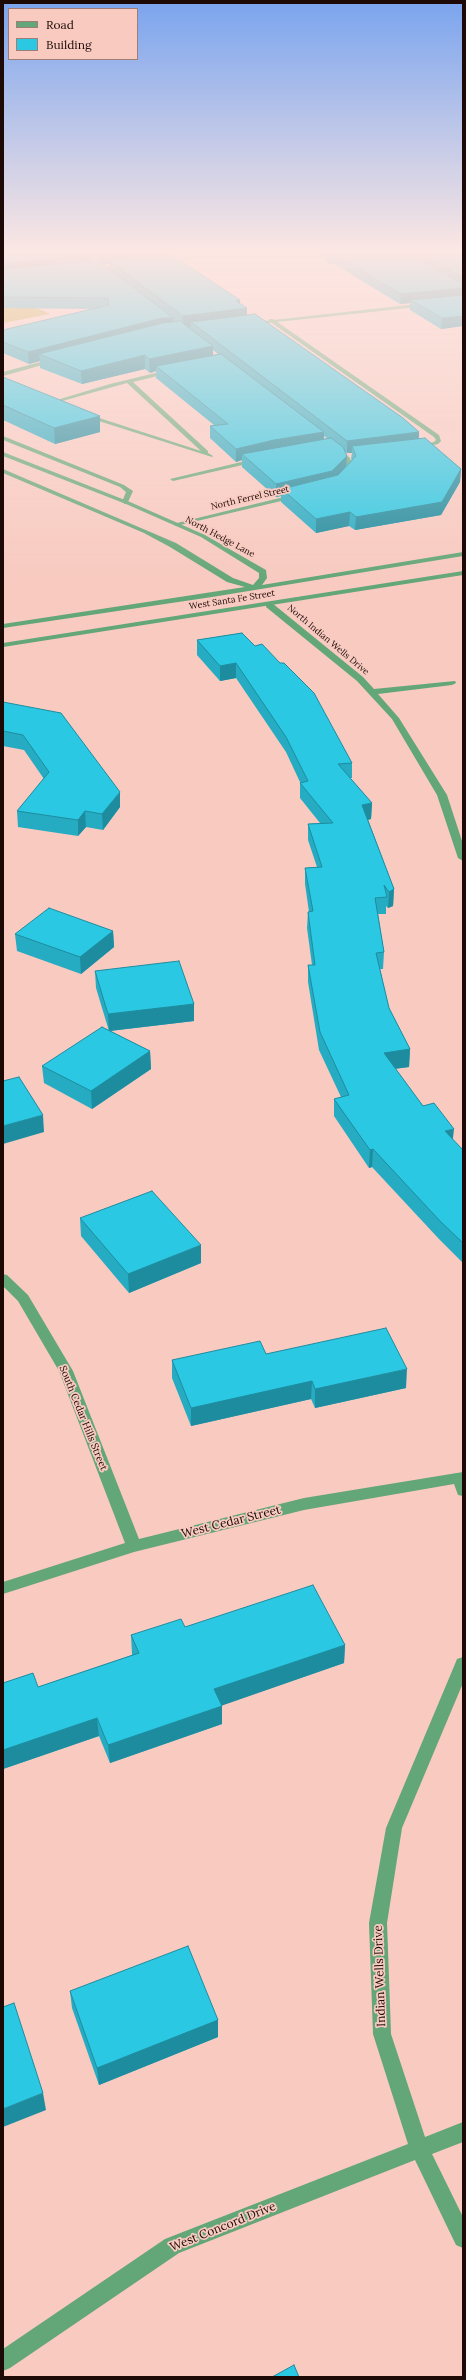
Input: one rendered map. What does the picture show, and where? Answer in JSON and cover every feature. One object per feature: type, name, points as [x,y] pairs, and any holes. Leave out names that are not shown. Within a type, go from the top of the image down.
[{"type":"street","points":[[4,374],[51,361]]},
{"type":"street","points":[[330,361],[433,432],[439,440],[429,446],[408,450]]},
{"type":"street","points":[[64,408],[50,403],[128,381],[180,370]]},
{"type":"street","points":[[128,381],[224,468]]},
{"type":"street","points":[[79,413],[210,456]]},
{"type":"street","points":[[3,438],[122,486],[130,491],[125,502]]},
{"type":"street","points":[[330,446],[346,457],[351,469],[338,482]]},
{"type":"street","name":"North Hedge Lane","points":[[3,454],[125,502],[176,524],[232,551],[263,572],[263,578],[255,588]]},
{"type":"street","points":[[346,457],[357,456]]},
{"type":"street","points":[[173,479],[267,458]]},
{"type":"street","points":[[3,471],[146,532],[179,548],[230,580],[255,588]]},
{"type":"street","name":"North Ferrel Street","points":[[176,524],[305,494]]},
{"type":"street","name":"West Santa Fe Street","points":[[3,626],[255,588],[463,554]]},
{"type":"street","name":"West Santa Fe Street","points":[[3,645],[269,605],[463,573]]},
{"type":"street","name":"North Indian Wells Drive","points":[[255,588],[269,605],[360,679],[395,718],[442,795],[463,858]]},
{"type":"street","points":[[373,692],[452,683]]},
{"type":"street","name":"South Cedar Hills Street","points":[[3,1278],[22,1298],[66,1371],[134,1546]]},
{"type":"street","name":"West Cedar Street","points":[[3,1588],[134,1546],[304,1504],[462,1482]]},
{"type":"street","name":"Indian Wells Drive","points":[[463,1664],[394,1828],[378,1923],[382,2034],[420,2148],[463,2238]]},
{"type":"street","name":"West Concord Drive","points":[[3,2361],[172,2246],[463,2132]]},
{"type":"building","points":[[56,361],[121,361],[81,371]]},
{"type":"building","points":[[183,361],[230,361],[324,432],[274,440],[236,449],[210,426],[228,424],[156,366]]},
{"type":"building","points":[[242,361],[322,361],[403,418],[419,432],[347,441]]},
{"type":"building","points":[[3,377],[100,416],[54,428],[3,405]]},
{"type":"building","points":[[331,438],[343,447],[347,456],[332,471],[276,484],[242,454]]},
{"type":"building","points":[[425,438],[461,469],[442,502],[356,517],[350,512],[316,519],[282,489],[338,475],[356,456],[352,446]]},
{"type":"building","points":[[242,633],[255,646],[262,644],[280,663],[284,663],[314,693],[352,763],[338,764],[372,803],[362,805],[394,889],[389,892],[384,885],[387,897],[375,898],[384,952],[376,953],[389,1008],[410,1049],[384,1053],[423,1106],[434,1103],[454,1129],[445,1131],[463,1150],[463,1243],[440,1221],[373,1149],[370,1150],[334,1099],[349,1095],[320,1032],[308,965],[315,965],[308,912],[313,911],[305,868],[322,867],[308,824],[333,823],[300,783],[308,781],[286,737],[236,663],[220,666],[197,640]]},
{"type":"building","points":[[3,702],[61,713],[120,792],[102,814],[85,811],[78,820],[17,811],[49,772],[23,735],[3,731]]},
{"type":"building","points":[[49,908],[113,931],[80,957],[15,934]]},
{"type":"building","points":[[179,961],[194,1004],[108,1014],[95,971]]},
{"type":"building","points":[[102,1027],[150,1051],[91,1091],[42,1066]]},
{"type":"building","points":[[19,1077],[43,1115],[3,1126],[3,1081]]},
{"type":"building","points":[[152,1191],[201,1245],[128,1274],[80,1218]]},
{"type":"building","points":[[386,1328],[407,1369],[315,1389],[312,1381],[191,1408],[172,1360],[260,1341],[266,1354]]},
{"type":"building","points":[[313,1585],[345,1645],[214,1689],[222,1706],[108,1745],[97,1718],[3,1750],[3,1683],[33,1673],[38,1687],[139,1653],[131,1635],[181,1619],[185,1627]]},
{"type":"building","points":[[188,1946],[218,2020],[97,2068],[70,1991]]},
{"type":"building","points":[[14,2003],[43,2093],[3,2109],[3,2007]]},
{"type":"building","points":[[294,2365],[299,2377],[272,2377]]}]
